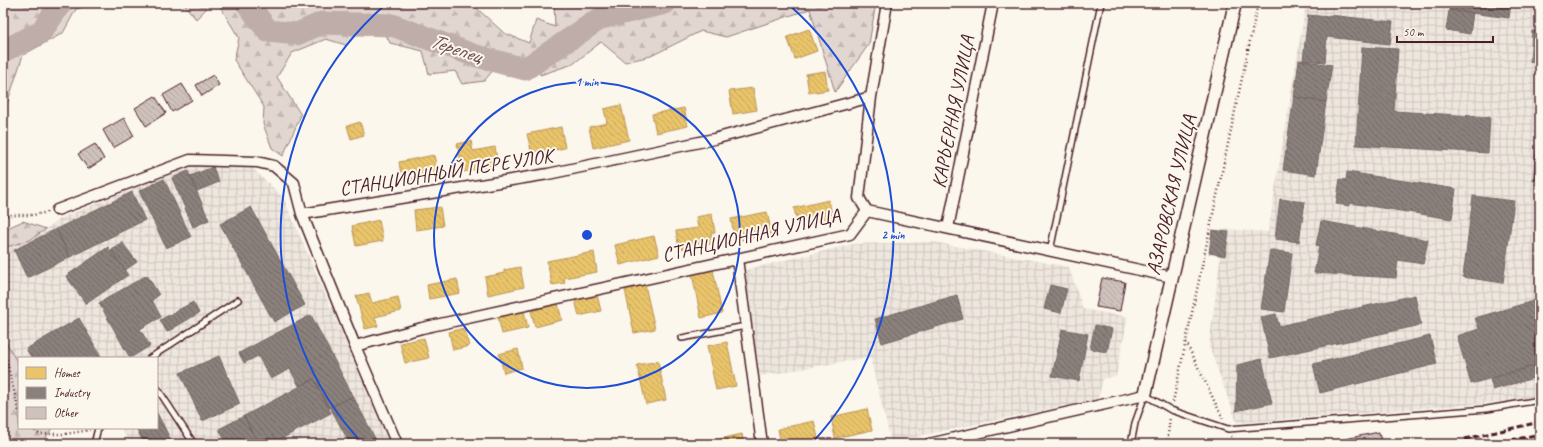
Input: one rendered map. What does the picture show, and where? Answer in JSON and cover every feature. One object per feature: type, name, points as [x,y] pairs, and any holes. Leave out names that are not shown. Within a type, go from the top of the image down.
[{"type":"street","points":[[867,211],[859,198],[871,97],[887,3]]},
{"type":"street","name":"КАРЬЕРНАЯ УЛИЦА","points":[[948,228],[993,3]]},
{"type":"street","name":"АЗАРОВСКАЯ УЛИЦА","points":[[1145,395],[1235,3]]},
{"type":"street","name":"СТАНЦИОННЫЙ ПЕРЕУЛОК","points":[[302,214],[548,174],[714,139],[871,97]]},
{"type":"street","points":[[57,210],[190,160],[257,162],[274,166],[294,183],[302,214],[355,346],[397,444]]},
{"type":"street","name":"СТАНЦИОННАЯ УЛИЦА","points":[[355,346],[429,327],[850,234],[867,211],[1172,277]]},
{"type":"street","points":[[737,259],[762,444]]},
{"type":"street","points":[[929,444],[1145,395]]},
{"type":"lane","points":[[1050,251],[1101,3]]},
{"type":"lane","points":[[152,357],[238,300]]},
{"type":"lane","points":[[682,338],[746,326]]},
{"type":"lane","points":[[158,390],[194,444]]},
{"type":"lane","points":[[1131,444],[1135,422],[1145,395],[1171,410],[1228,429],[1486,409],[1540,400]]},
{"type":"lane","points":[[94,444],[98,429]]},
{"type":"path","points":[[1166,444],[1171,410],[1258,3]]},
{"type":"path","points":[[3,217],[8,215],[33,215],[57,210]]},
{"type":"path","points":[[1186,341],[1236,444]]},
{"type":"path","points":[[3,352],[6,358],[18,408]]},
{"type":"path","points":[[33,429],[39,434],[65,434],[92,429]]},
{"type":"shaded area","points":[[1306,3],[1540,3],[1540,397],[1528,400],[1237,423],[1209,346],[1224,229],[1268,232]]},
{"type":"shaded area","points":[[192,165],[251,167],[283,197],[390,444],[130,444],[122,429],[158,429],[158,357],[18,357],[18,364],[3,336],[3,248],[30,240],[61,218]]},
{"type":"shaded area","points":[[933,242],[1069,267],[1083,309],[1128,317],[1116,376],[1103,379],[1098,399],[891,442],[870,357],[760,376],[744,280],[745,270],[853,244]]},
{"type":"green space","points":[[6,3],[97,3],[76,9],[63,33],[23,55],[3,112],[3,6]]},
{"type":"green space","points":[[183,3],[212,3],[196,19]]},
{"type":"green space","points":[[218,3],[471,3],[504,33],[529,43],[536,20],[555,27],[554,3],[876,3],[869,44],[835,92],[810,9],[726,37],[701,31],[651,56],[625,62],[601,42],[573,64],[540,75],[542,50],[524,59],[506,55],[484,81],[462,84],[455,71],[429,74],[423,51],[390,43],[386,35],[358,33],[346,45],[326,39],[292,53],[277,77],[301,115],[283,156],[272,148],[263,124],[264,107],[234,60],[239,38]]},
{"type":"green space","points":[[23,221],[46,229],[30,240],[3,248],[3,230]]},
{"type":"green space","points":[[3,336],[18,364],[18,429],[51,429],[42,444],[3,444]]},
{"type":"building: Homes","points":[[809,29],[817,51],[795,59],[787,37]]},
{"type":"building: Homes","points":[[825,71],[828,90],[809,93],[806,74]]},
{"type":"building: Homes","points":[[753,88],[757,110],[733,114],[729,91]]},
{"type":"building: Homes","points":[[621,105],[629,140],[593,148],[589,127],[607,123],[604,109]]},
{"type":"building: Homes","points":[[684,108],[688,126],[656,133],[652,114]]},
{"type":"building: Homes","points":[[360,122],[364,135],[351,139],[347,126]]},
{"type":"building: Homes","points":[[561,127],[565,148],[532,154],[527,134]]},
{"type":"building: Homes","points":[[471,141],[473,151],[495,147],[498,165],[463,172],[457,144]]},
{"type":"building: Homes","points":[[434,155],[438,175],[402,181],[399,162]]},
{"type":"building: Homes","points":[[829,200],[833,220],[798,227],[794,208]]},
{"type":"building: Homes","points":[[440,207],[443,226],[416,230],[414,210]]},
{"type":"building: Homes","points":[[767,212],[772,234],[735,241],[731,219]]},
{"type":"building: Homes","points":[[712,214],[715,233],[711,233],[713,244],[679,249],[676,231],[698,228],[696,217]]},
{"type":"building: Homes","points":[[379,220],[383,241],[356,246],[352,226]]},
{"type":"building: Homes","points":[[654,236],[659,255],[620,265],[615,245]]},
{"type":"building: Homes","points":[[594,252],[597,272],[564,278],[565,283],[552,285],[547,261]]},
{"type":"building: Homes","points":[[520,267],[524,287],[488,295],[485,277],[504,273],[504,270]]},
{"type":"building: Homes","points":[[713,270],[722,313],[701,318],[692,274]]},
{"type":"building: Homes","points":[[457,279],[460,293],[429,299],[427,285]]},
{"type":"building: Homes","points":[[645,285],[655,329],[634,333],[625,290]]},
{"type":"building: Homes","points":[[596,291],[601,311],[579,316],[574,296]]},
{"type":"building: Homes","points":[[369,293],[372,303],[398,297],[401,311],[375,317],[378,326],[365,329],[356,296]]},
{"type":"building: Homes","points":[[558,304],[562,320],[535,327],[531,311]]},
{"type":"building: Homes","points":[[524,311],[528,328],[502,334],[498,317]]},
{"type":"building: Homes","points":[[464,328],[469,346],[453,350],[449,332]]},
{"type":"building: Homes","points":[[424,338],[429,358],[405,363],[400,343]]},
{"type":"building: Homes","points":[[727,342],[736,386],[716,390],[707,346]]},
{"type":"building: Homes","points":[[518,349],[522,368],[504,373],[499,354]]},
{"type":"building: Homes","points":[[658,361],[666,400],[646,404],[637,365]]},
{"type":"building: Homes","points":[[867,409],[872,430],[835,438],[831,417]]},
{"type":"building: Homes","points":[[814,421],[819,442],[809,444],[781,444],[778,429]]},
{"type":"building: Homes","points":[[742,434],[744,444],[715,444],[715,440]]},
{"type":"building: Homes","points":[[700,440],[701,444],[683,444]]},
{"type":"building: Industry","points":[[1450,3],[1511,3],[1509,18],[1449,10]]},
{"type":"building: Industry","points":[[1449,10],[1473,13],[1470,34],[1446,30]]},
{"type":"building: Industry","points":[[1308,15],[1329,17],[1329,15],[1393,22],[1390,44],[1327,37],[1325,62],[1303,60]]},
{"type":"building: Industry","points":[[1532,31],[1540,31],[1540,63],[1530,62]]},
{"type":"building: Industry","points":[[1362,47],[1398,49],[1394,111],[1490,117],[1488,153],[1356,145]]},
{"type":"building: Industry","points":[[1299,60],[1332,65],[1326,102],[1294,97]]},
{"type":"building: Industry","points":[[1294,97],[1326,102],[1316,175],[1283,170]]},
{"type":"building: Industry","points":[[1540,117],[1540,180],[1533,180]]},
{"type":"building: Industry","points":[[213,167],[219,182],[197,191],[190,176]]},
{"type":"building: Industry","points":[[188,171],[209,220],[193,227],[172,178]]},
{"type":"building: Industry","points":[[1347,172],[1456,189],[1452,219],[1350,203],[1350,206],[1336,204],[1340,179],[1346,180]]},
{"type":"building: Industry","points":[[164,179],[191,237],[166,248],[139,191]]},
{"type":"building: Industry","points":[[132,192],[145,220],[70,257],[56,229]]},
{"type":"building: Industry","points":[[1473,196],[1514,201],[1503,283],[1463,277]]},
{"type":"building: Industry","points":[[1280,199],[1305,202],[1299,242],[1275,239]]},
{"type":"building: Industry","points":[[251,207],[305,305],[274,322],[220,224]]},
{"type":"building: Industry","points":[[1321,221],[1428,240],[1423,264],[1398,260],[1396,278],[1314,273],[1319,246],[1316,245]]},
{"type":"building: Industry","points":[[56,229],[70,257],[27,278],[14,250]]},
{"type":"building: Industry","points":[[1212,230],[1229,232],[1225,256],[1209,253]]},
{"type":"building: Industry","points":[[122,242],[137,262],[125,270],[111,250]]},
{"type":"building: Industry","points":[[108,247],[128,275],[86,304],[66,276]]},
{"type":"building: Industry","points":[[1270,250],[1292,253],[1284,312],[1261,309]]},
{"type":"building: Industry","points":[[147,275],[159,295],[152,300],[161,317],[140,329],[150,346],[129,357],[99,303]]},
{"type":"building: Industry","points":[[1050,285],[1067,289],[1061,313],[1044,309]]},
{"type":"building: Industry","points":[[957,295],[963,319],[882,343],[875,319]]},
{"type":"building: Industry","points":[[1415,295],[1421,325],[1270,358],[1261,317],[1276,314],[1279,326]]},
{"type":"building: Industry","points":[[1540,299],[1540,364],[1471,384],[1457,336],[1479,329],[1475,318]]},
{"type":"building: Industry","points":[[193,302],[199,313],[167,332],[160,320]]},
{"type":"building: Industry","points":[[311,315],[353,396],[329,408],[314,379],[299,386],[290,369],[271,379],[258,356],[244,363],[239,353]]},
{"type":"building: Industry","points":[[79,318],[101,357],[31,357],[26,349]]},
{"type":"building: Industry","points":[[1095,325],[1112,329],[1107,352],[1090,349]]},
{"type":"building: Industry","points":[[1062,329],[1088,334],[1079,381],[1052,376]]},
{"type":"building: Industry","points":[[1430,336],[1437,364],[1320,393],[1313,364]]},
{"type":"building: Industry","points":[[219,356],[240,404],[202,421],[180,373]]},
{"type":"building: Industry","points":[[1262,359],[1272,403],[1236,411],[1237,365]]},
{"type":"building: Industry","points":[[1540,364],[1540,376],[1493,390],[1490,379]]},
{"type":"building: Industry","points":[[314,379],[331,413],[271,444],[258,444],[244,416]]},
{"type":"building: Industry","points":[[353,396],[378,444],[350,444],[330,407]]},
{"type":"building: Industry","points":[[158,415],[173,444],[143,444],[144,443],[137,429],[158,429]]},
{"type":"building: Industry","points":[[244,416],[258,444],[227,444],[219,429]]},
{"type":"building: Other","points":[[213,75],[219,85],[202,96],[196,85]]},
{"type":"building: Other","points":[[182,84],[192,100],[172,112],[163,95]]},
{"type":"building: Other","points":[[155,96],[166,113],[146,126],[135,108]]},
{"type":"building: Other","points":[[124,118],[134,136],[113,148],[103,130]]},
{"type":"building: Other","points":[[95,144],[104,159],[88,169],[78,154]]},
{"type":"building: Other","points":[[1102,278],[1125,282],[1120,311],[1096,307]]},
{"type":"building: Other","points":[[1379,432],[1381,442],[1370,444],[1335,444],[1335,441]]},
{"type":"waterway","name":"Терепец","points":[[3,51],[41,32],[61,3]]},
{"type":"waterway","name":"Терепец","points":[[247,3],[268,31],[297,34],[322,23],[392,25],[473,55],[525,69],[601,18],[665,3]]},
{"type":"railway","points":[[1465,439],[1540,422]]},
{"type":"railway","points":[[1493,444],[1540,434]]}]
